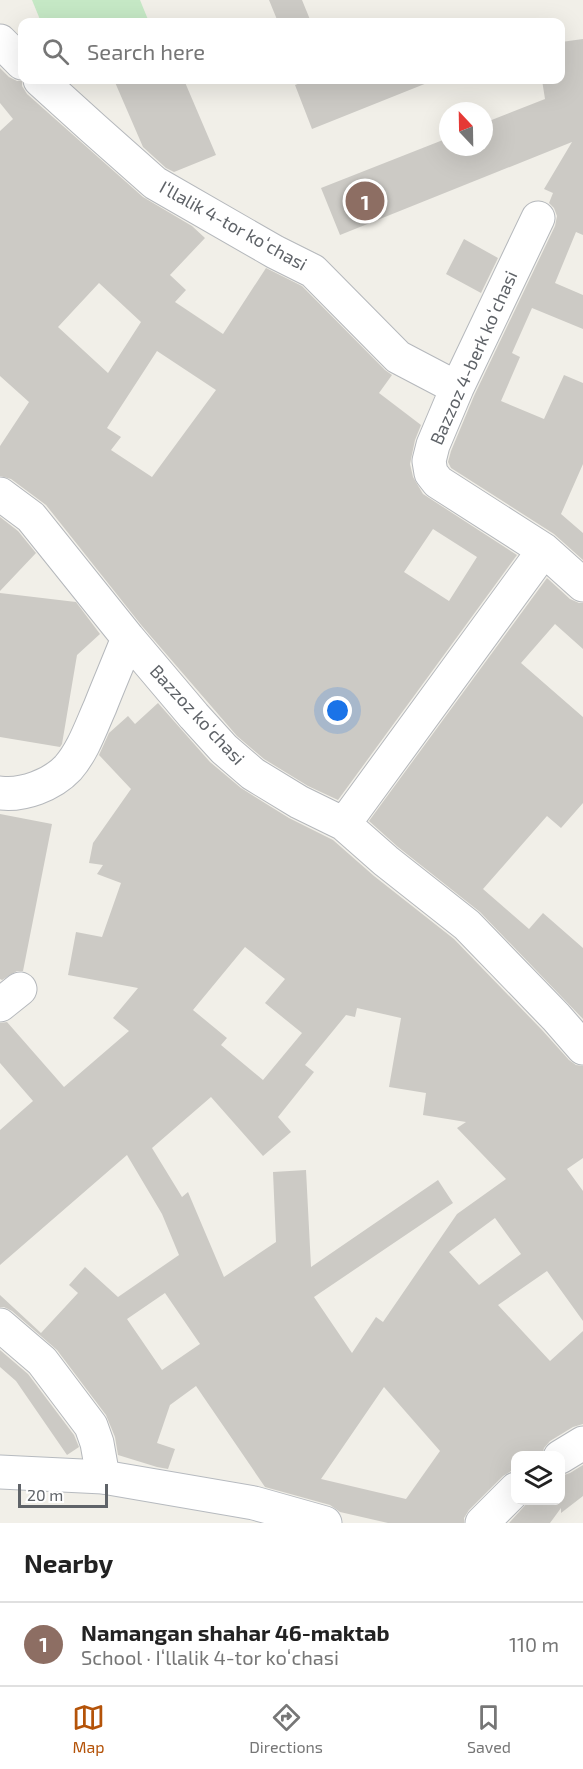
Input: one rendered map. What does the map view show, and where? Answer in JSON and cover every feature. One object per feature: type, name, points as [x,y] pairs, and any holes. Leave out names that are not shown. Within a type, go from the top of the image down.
[{"type":"street","points":[[0,41],[18,59]]},
{"type":"street","name":"Iʻllalik 4-tor koʻchasi","points":[[45,84],[156,183],[275,252],[313,271],[398,357],[457,388]]},
{"type":"street","name":"Bazzoz 4-berk koʻchasi","points":[[538,218],[457,388],[433,445],[429,461],[431,473],[438,482],[544,550],[583,585]]},
{"type":"street","name":"Bazzoz koʻchasi","points":[[0,494],[31,517],[128,638],[224,749],[253,774],[299,802],[344,824],[386,861],[467,925],[583,1048]]},
{"type":"street","points":[[344,824],[544,550]]},
{"type":"street","points":[[0,793],[35,789],[68,768],[86,741],[128,638]]},
{"type":"street","points":[[0,1325],[42,1361],[90,1426],[97,1443],[103,1477]]},
{"type":"street","points":[[565,1454],[583,1443]]},
{"type":"street","points":[[0,1472],[103,1477],[254,1503],[325,1523]]},
{"type":"street","points":[[483,1523],[511,1494]]},
{"type":"green space","points":[[32,0],[140,0],[147,18],[39,18]]},
{"type":"building","points":[[269,0],[302,0],[309,18],[276,18]]},
{"type":"building","points":[[583,39],[583,235],[576,232],[555,283],[583,295],[583,329],[532,308],[512,353],[520,357],[501,401],[544,419],[564,375],[583,383],[583,464],[561,514],[583,533],[583,560],[554,534],[451,468],[448,462],[474,396],[555,226],[557,216],[549,203],[553,193],[544,189],[572,142],[340,235],[321,188],[439,142],[439,156],[493,156],[493,119],[545,99],[543,84],[565,84],[565,41]]},
{"type":"building","points":[[0,68],[9,77],[18,81],[18,84],[22,84],[27,94],[143,197],[192,226],[205,238],[170,275],[186,290],[175,302],[223,334],[266,268],[302,286],[392,375],[379,393],[421,425],[410,464],[413,477],[423,494],[517,555],[338,800],[308,786],[264,759],[237,736],[142,626],[46,505],[11,479],[0,476],[0,446],[29,402],[0,376],[0,131],[13,119],[0,103]],"holes":[[[99,283],[141,322],[108,373],[58,327]],[[157,351],[216,390],[152,477],[111,450],[121,437],[107,428]],[[433,529],[477,557],[449,601],[404,572]]]},
{"type":"building","points":[[116,84],[186,84],[216,155],[174,172],[166,168],[143,147]]},
{"type":"building","points":[[298,84],[424,84],[312,129],[295,85]]},
{"type":"building","points":[[464,239],[498,258],[481,293],[446,274]]},
{"type":"building","points":[[0,517],[18,531],[36,553],[0,591]]},
{"type":"building","points":[[547,578],[570,599],[583,603],[583,649],[555,624],[521,663],[583,717],[583,803],[561,828],[547,816],[483,889],[529,929],[543,913],[583,948],[583,1019],[480,912],[369,821]]},
{"type":"building","points":[[0,593],[76,602],[100,634],[77,655],[60,747],[0,737]]},
{"type":"building","points":[[158,703],[210,762],[241,788],[289,818],[333,840],[374,876],[454,939],[569,1060],[576,1065],[583,1066],[583,1158],[567,1169],[583,1191],[583,1321],[547,1271],[498,1305],[550,1361],[583,1331],[583,1424],[573,1427],[550,1441],[543,1451],[511,1451],[511,1471],[469,1510],[464,1523],[388,1523],[340,1512],[330,1505],[265,1487],[196,1386],[170,1405],[157,1443],[175,1449],[168,1469],[118,1455],[115,1437],[106,1415],[57,1350],[12,1311],[0,1307],[0,1295],[41,1333],[78,1293],[69,1285],[85,1267],[118,1297],[179,1255],[162,1214],[127,1155],[0,1265],[0,1130],[33,1101],[0,1063],[0,1023],[7,1022],[64,1087],[129,1031],[113,1018],[138,988],[68,975],[76,932],[102,937],[121,883],[97,874],[103,865],[89,863],[93,843],[131,789],[99,755],[109,733],[128,716],[135,724]],"holes":[[[245,947],[285,979],[265,1003],[302,1033],[263,1080],[221,1045],[227,1038],[193,1010]],[[357,1008],[401,1018],[389,1087],[426,1093],[423,1115],[466,1122],[457,1128],[506,1179],[457,1214],[383,1322],[376,1317],[352,1353],[314,1297],[453,1203],[438,1180],[311,1267],[306,1170],[273,1172],[276,1242],[224,1277],[188,1192],[182,1197],[152,1148],[211,1097],[263,1156],[291,1132],[278,1117],[314,1072],[305,1065],[346,1015],[355,1017]],[[495,1218],[521,1254],[479,1285],[449,1252]],[[165,1293],[200,1344],[162,1370],[127,1319]],[[384,1387],[440,1451],[406,1499],[321,1479]]]},
{"type":"building","points":[[0,814],[52,824],[23,971],[17,971],[2,980],[0,979]]},
{"type":"building","points":[[0,1350],[28,1374],[74,1435],[79,1447],[67,1455],[16,1381],[0,1367]]},
{"type":"building","points":[[583,1465],[583,1496],[561,1513],[561,1508],[550,1523],[509,1523],[525,1505],[565,1505],[565,1475]]},
{"type":"place","name":"Namangan shahar 46-maktab","points":[[365,201]]}]
